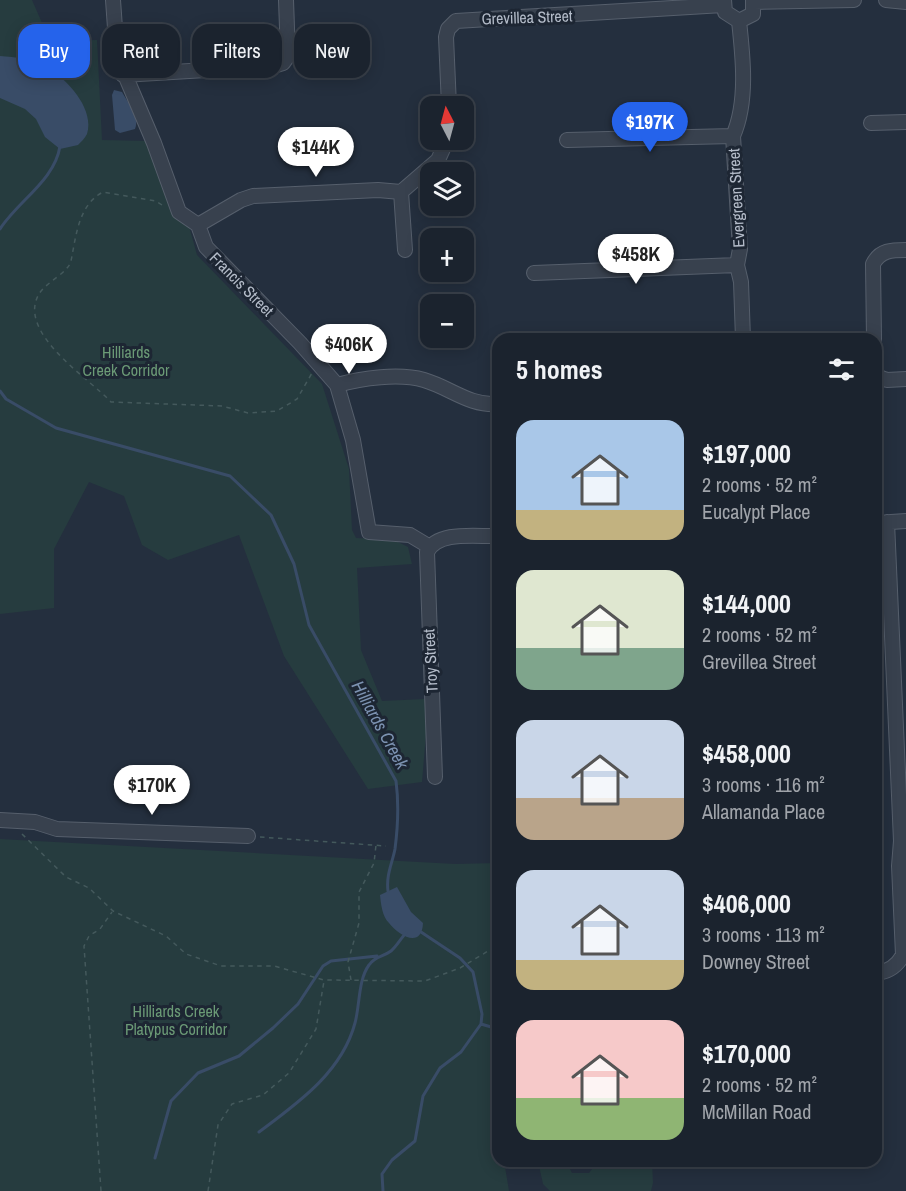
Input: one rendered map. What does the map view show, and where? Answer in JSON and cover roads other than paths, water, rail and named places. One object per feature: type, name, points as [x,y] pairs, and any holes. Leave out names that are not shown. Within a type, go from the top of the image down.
[{"type":"street","name":"Francis Street","points":[[113,0],[115,24]]},
{"type":"street","points":[[180,72],[273,66],[283,63],[288,56],[286,0]]},
{"type":"street","points":[[724,3],[728,17],[739,21],[753,14],[754,1],[854,0]]},
{"type":"street","points":[[886,0],[906,2]]},
{"type":"street","name":"Grevillea Street","points":[[449,96],[446,37],[447,29],[456,21],[724,3]]},
{"type":"street","name":"Evergreen Street","points":[[739,21],[741,104],[740,120],[733,136],[740,249],[737,265],[741,282],[743,333]]},
{"type":"street","name":"Francis Street","points":[[124,78],[154,143],[179,212],[198,225],[206,247],[337,385],[353,440],[369,532],[410,535],[429,547]]},
{"type":"street","points":[[871,123],[906,122]]},
{"type":"street","points":[[567,140],[733,136]]},
{"type":"street","points":[[198,225],[241,200],[253,196],[378,190],[401,192],[438,160],[442,150]]},
{"type":"street","points":[[401,192],[405,250]]},
{"type":"street","points":[[874,333],[873,264],[877,256],[889,250],[906,250]]},
{"type":"street","points":[[534,273],[737,265]]},
{"type":"street","points":[[337,385],[356,380],[408,378],[425,380],[472,403],[492,404]]},
{"type":"street","points":[[882,378],[906,379]]},
{"type":"street","points":[[882,522],[906,521]]},
{"type":"street","points":[[429,547],[445,538],[492,536]]},
{"type":"street","points":[[882,541],[903,946],[902,966],[882,972]]},
{"type":"street","name":"Troy Street","points":[[429,547],[426,568],[435,777]]},
{"type":"street","points":[[0,820],[20,821],[57,829],[248,836]]},
{"type":"water","points":[[0,56],[18,58],[18,78],[62,78],[70,86],[87,114],[87,134],[78,145],[60,149],[45,137],[36,119],[25,109],[0,98]]},
{"type":"water","points":[[114,90],[122,92],[133,110],[136,120],[135,129],[120,133],[115,130],[112,95]]},
{"type":"water","points":[[397,887],[411,912],[423,923],[419,936],[414,938],[404,936],[393,928],[383,913],[380,895]]},
{"type":"waterway","name":"Hilliards Creek","points":[[0,229],[44,180],[57,158],[60,146]]},
{"type":"waterway","name":"Hilliards Creek","points":[[0,391],[6,399],[56,428],[230,476],[271,515],[294,564],[309,625],[396,781],[397,832],[388,891]]},
{"type":"waterway","name":"Hilliards Creek","points":[[383,1191],[382,1174],[392,1160],[415,1141],[423,1096],[440,1068],[461,1052],[481,1024],[482,1014],[473,972],[460,958],[421,932]]},
{"type":"waterway","points":[[259,1132],[303,1098],[340,1057],[355,1023],[365,971],[374,960],[393,949],[406,933]]},
{"type":"waterway","points":[[155,1158],[171,1101],[198,1073],[239,1056],[273,1028],[298,1004],[323,966],[331,961],[377,956]]},
{"type":"waterway","points":[[481,1024],[492,1027]]},
{"type":"park label","name":"Hilliards Creek Corridor","points":[[126,361]]},
{"type":"park label","name":"Hilliards Creek Platypus Corridor","points":[[176,1020]]}]
